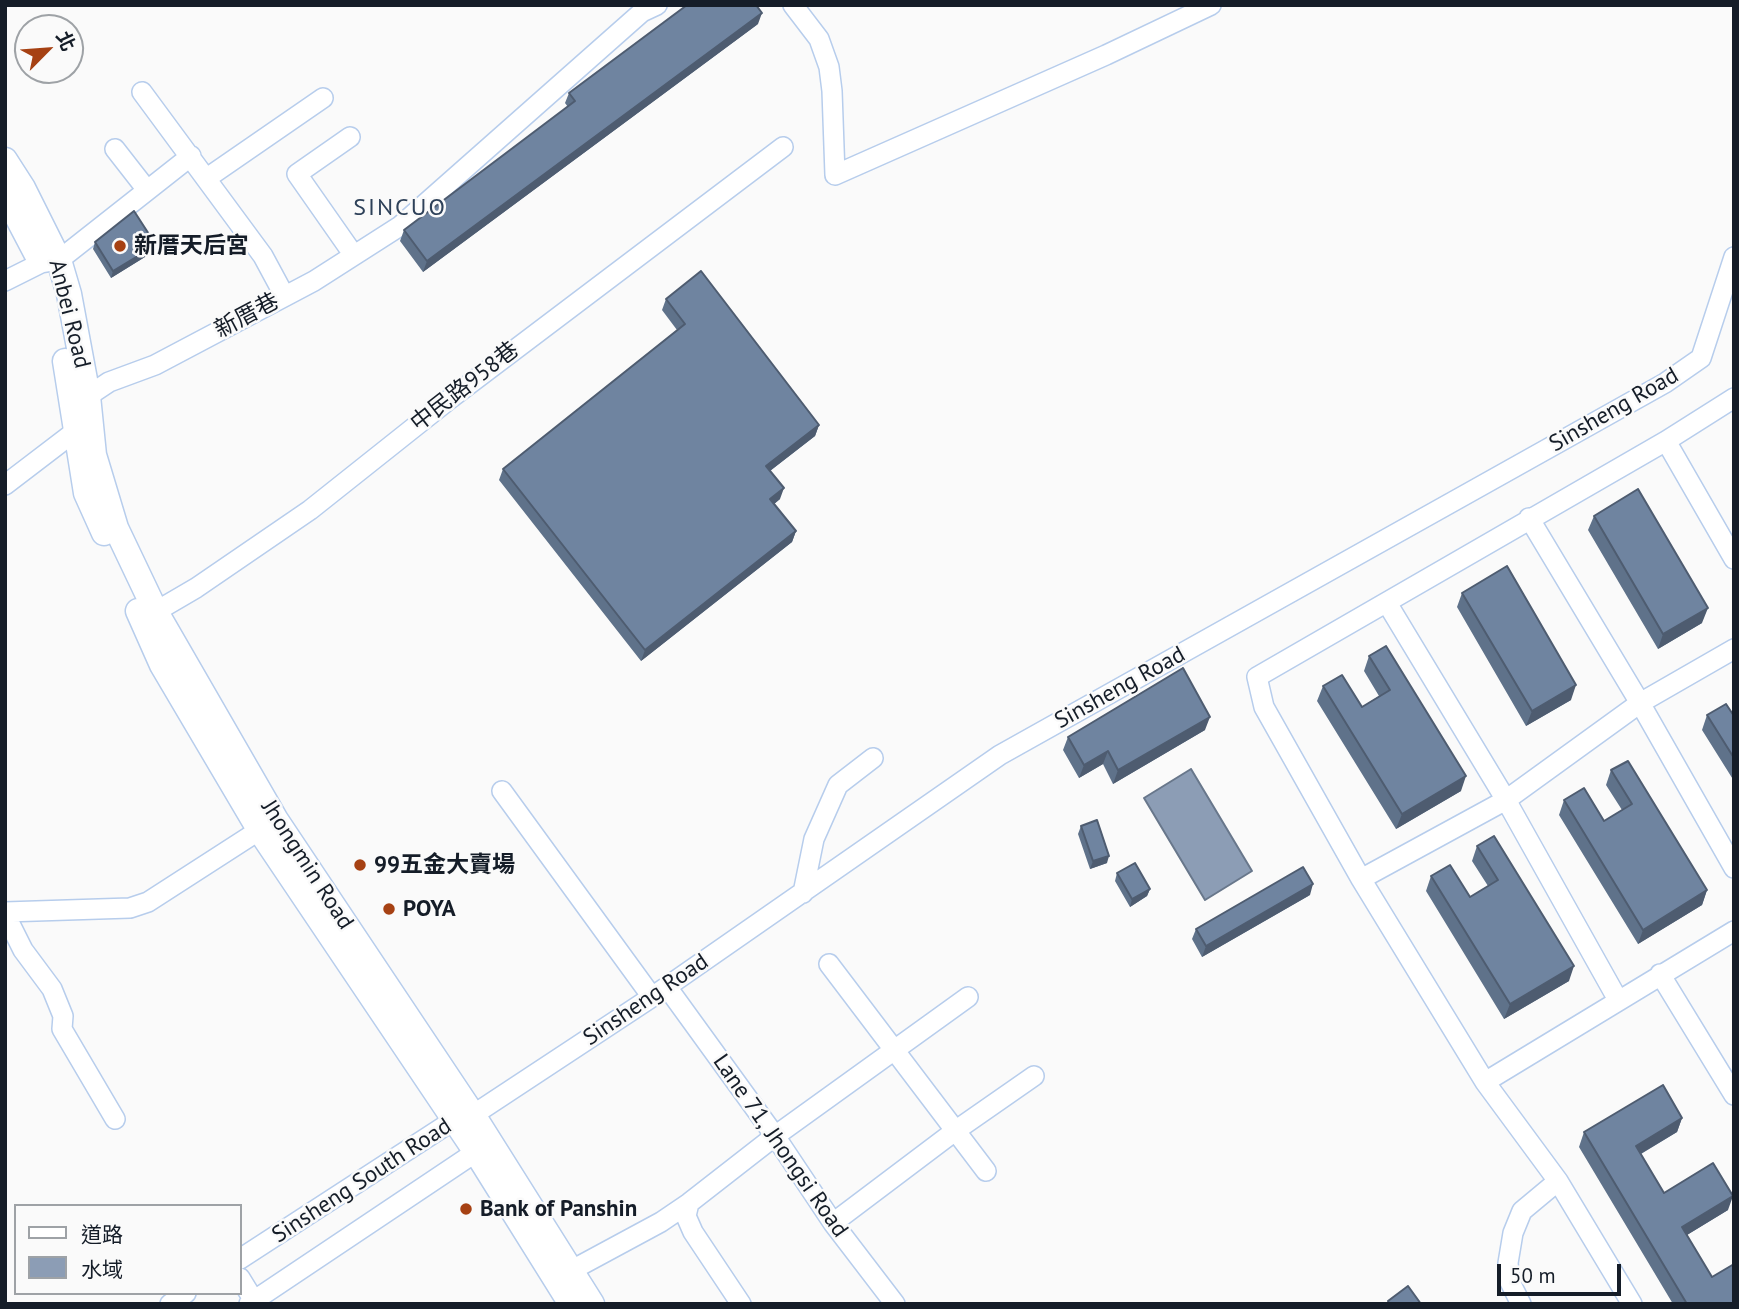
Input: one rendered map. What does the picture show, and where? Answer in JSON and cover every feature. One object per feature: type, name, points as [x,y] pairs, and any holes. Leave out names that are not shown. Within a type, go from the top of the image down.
[{"type":"main road","name":"Anbei Road","points":[[5,160],[23,188],[50,261],[77,430]]},
{"type":"main road","name":"Anbei Road","points":[[5,194],[50,261],[69,295],[88,396]]},
{"type":"main road","name":"Jhongmin Road","points":[[88,396],[94,455],[116,528],[149,616]]},
{"type":"main road","name":"Jhongmin Road","points":[[77,430],[86,493],[149,616],[268,825],[463,1118],[572,1270],[592,1304]]},
{"type":"main road","name":"Jhongmin Road","points":[[463,1118],[476,1152],[571,1304]]},
{"type":"street","name":"新厝巷","points":[[88,396],[108,382],[155,365],[314,281],[400,226],[642,12],[657,5]]},
{"type":"street","points":[[793,5],[819,39],[829,67],[835,175],[1106,55],[1211,5]]},
{"type":"street","points":[[142,92],[263,256],[284,295]]},
{"type":"street","points":[[207,178],[323,98]]},
{"type":"street","points":[[350,137],[297,174],[353,254]]},
{"type":"street","name":"中民路958巷","points":[[149,616],[196,588],[310,510],[451,398],[783,147]]},
{"type":"street","points":[[115,149],[147,190]]},
{"type":"street","points":[[5,281],[50,261],[191,156]]},
{"type":"street","name":"Sinsheng Road","points":[[463,1118],[660,992],[1000,755],[1665,383],[1702,358],[1734,257]]},
{"type":"street","points":[[5,485],[77,430],[88,396]]},
{"type":"street","points":[[1632,1304],[1558,1181],[1485,1083],[1362,879],[1264,707],[1257,677],[1666,441],[1734,398]]},
{"type":"street","points":[[1666,441],[1734,559]]},
{"type":"street","points":[[1529,518],[1734,868]]},
{"type":"street","points":[[1387,603],[1506,800],[1618,1000]]},
{"type":"street","points":[[1362,879],[1506,800],[1640,704],[1734,649]]},
{"type":"street","points":[[803,893],[814,839],[838,785],[873,758]]},
{"type":"street","name":"Lane 71, Jhongsi Road","points":[[502,791],[775,1136],[834,1223],[895,1304]]},
{"type":"street","points":[[115,1119],[62,1029],[63,1016],[52,989],[23,950],[5,913],[130,908],[139,905],[169,890],[268,825]]},
{"type":"street","points":[[1485,1083],[1734,931]]},
{"type":"street","points":[[829,964],[986,1171]]},
{"type":"street","points":[[1660,974],[1734,1095]]},
{"type":"street","points":[[572,1270],[661,1222],[689,1203],[775,1136],[968,996]]},
{"type":"street","points":[[834,1223],[955,1131],[1034,1076]]},
{"type":"street","name":"Sinsheng South Road","points":[[242,1258],[463,1118]]},
{"type":"street","name":"Sinsheng South Road","points":[[253,1303],[476,1152]]},
{"type":"street","points":[[1520,1303],[1510,1282],[1508,1263],[1513,1233],[1522,1212],[1558,1181]]},
{"type":"street","points":[[689,1203],[686,1216],[693,1232],[741,1304]]},
{"type":"street","points":[[242,1282],[253,1303]]},
{"type":"water","points":[[1191,769],[1252,871],[1205,900],[1144,798]]},
{"type":"building","points":[[687,5],[756,5],[762,13],[427,261],[404,230],[575,101],[569,93]]},
{"type":"building","name":"新厝天后宮","points":[[134,211],[156,245],[113,271],[95,242]]},
{"type":"building","points":[[701,271],[819,425],[766,466],[784,488],[770,499],[796,531],[645,650],[503,469],[685,324],[666,299]]},
{"type":"building","points":[[1638,489],[1708,608],[1663,634],[1594,516]]},
{"type":"building","points":[[1507,566],[1576,685],[1532,711],[1462,593]]},
{"type":"building","points":[[1386,646],[1466,776],[1402,814],[1323,686],[1342,675],[1362,707],[1390,690],[1369,656]]},
{"type":"building","points":[[1183,668],[1210,717],[1118,770],[1108,751],[1084,765],[1068,737]]},
{"type":"building","points":[[1726,704],[1734,716],[1734,758],[1707,715]]},
{"type":"building","points":[[1628,761],[1707,890],[1643,930],[1564,800],[1584,788],[1604,821],[1632,804],[1611,770]]},
{"type":"building","points":[[1097,820],[1109,856],[1093,861],[1081,826]]},
{"type":"building","points":[[1494,836],[1574,966],[1510,1004],[1431,876],[1450,865],[1470,897],[1498,880],[1477,846]]},
{"type":"building","points":[[1135,863],[1150,889],[1132,899],[1117,873]]},
{"type":"building","points":[[1303,867],[1313,884],[1206,946],[1196,929]]},
{"type":"building","points":[[1663,1085],[1682,1118],[1636,1146],[1664,1193],[1713,1163],[1733,1196],[1682,1227],[1712,1277],[1734,1264],[1734,1304],[1687,1304],[1584,1132]]},
{"type":"building","points":[[1408,1286],[1421,1304],[1389,1304],[1388,1301]]},
{"type":"place","name":"新厝天后宮","points":[[120,246]]},
{"type":"place","name":"99五金大賣場","points":[[360,865]]},
{"type":"place","name":"POYA","points":[[389,909]]},
{"type":"place","name":"Bank of Panshin","points":[[466,1209]]},
{"type":"district","name":"SINCUO","points":[[400,208]]}]
